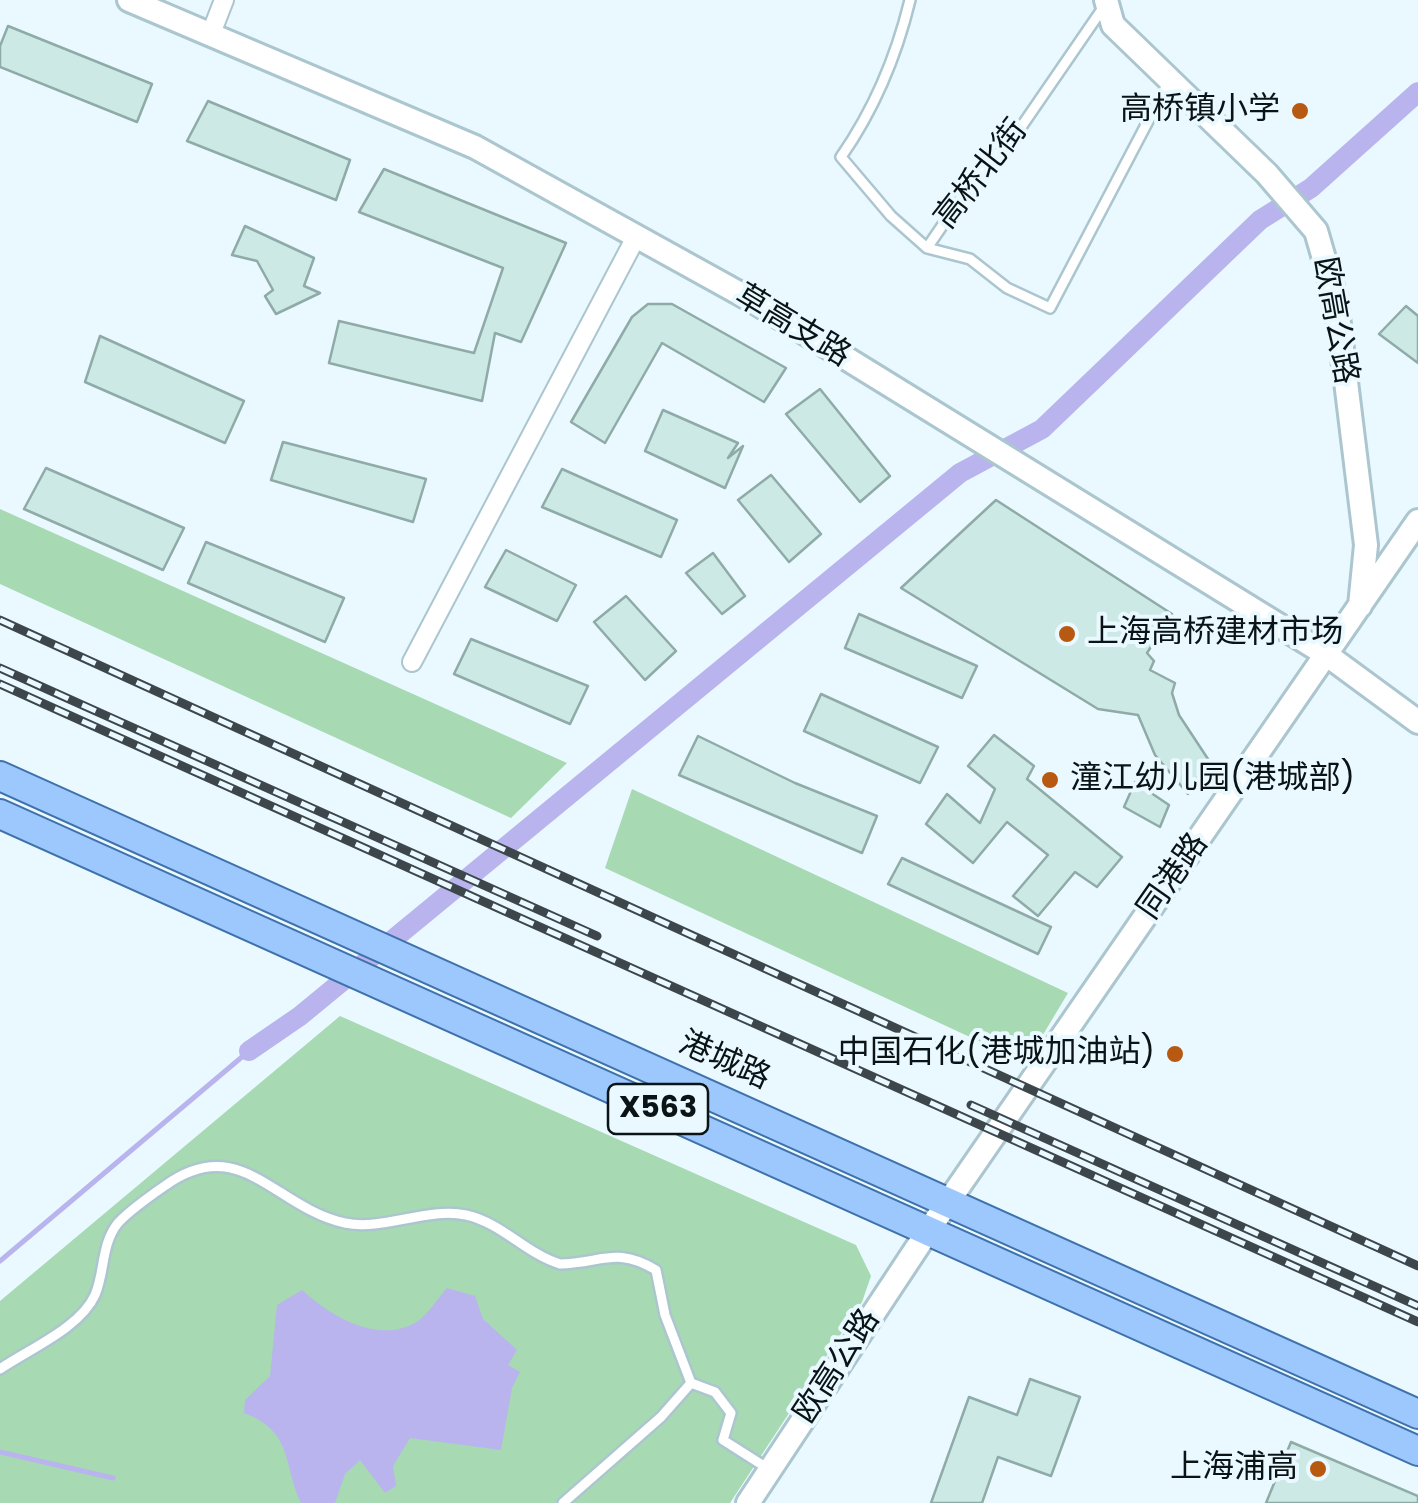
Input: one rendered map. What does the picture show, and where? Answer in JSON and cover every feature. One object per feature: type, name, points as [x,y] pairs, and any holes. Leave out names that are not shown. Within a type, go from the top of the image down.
[{"type":"main road","name":"港城路","points":[[0,776],[330,921],[1418,1414]]},
{"type":"main road","name":"X563","points":[[0,814],[1418,1451]]},
{"type":"street","name":"草高支路","points":[[129,0],[475,147],[635,240],[754,302],[1326,656],[1418,722]]},
{"type":"street","points":[[210,36],[224,0]]},
{"type":"street","name":"欧高公路","points":[[1105,3],[1113,25],[1267,174],[1316,231],[1336,300],[1366,545],[1360,608]]},
{"type":"street","points":[[412,662],[635,240]]},
{"type":"street","name":"同港路","points":[[928,1231],[1418,521]]},
{"type":"street","name":"欧高公路","points":[[748,1503],[928,1231]]},
{"type":"lane","name":"高桥北街","points":[[910,0],[899,46],[867,121],[841,157],[891,216],[927,248],[987,160],[1006,148],[1105,3]]},
{"type":"lane","points":[[927,248],[970,259],[1007,288],[1050,308],[1168,82]]},
{"type":"lane","points":[[0,1369],[85,1312],[96,1292],[103,1254],[117,1225],[178,1176],[219,1164],[251,1174],[316,1214],[349,1224],[462,1214],[493,1224],[560,1264],[613,1254],[637,1258],[656,1270],[665,1315],[691,1383],[715,1392],[730,1414],[723,1440],[770,1470]]},
{"type":"lane","points":[[563,1503],[662,1417],[691,1383]]},
{"type":"green space","points":[[0,509],[567,763],[511,818],[0,584]]},
{"type":"green space","points":[[632,789],[1068,993],[1026,1063],[605,868]]},
{"type":"green space","points":[[340,1016],[856,1245],[871,1276],[862,1302],[730,1503],[0,1503],[0,1301]]},
{"type":"shaded area","points":[[447,1288],[475,1296],[483,1319],[517,1350],[508,1365],[520,1372],[512,1388],[501,1450],[410,1438],[393,1466],[396,1486],[385,1493],[360,1460],[345,1474],[335,1503],[301,1503],[279,1439],[260,1420],[244,1413],[245,1400],[270,1376],[277,1305],[302,1290],[326,1309],[355,1324],[370,1329],[400,1329],[415,1323]]},
{"type":"building","points":[[8,26],[152,84],[137,122],[0,67],[0,46]]},
{"type":"building","points":[[208,101],[350,160],[336,200],[187,141]]},
{"type":"building","points":[[384,169],[566,243],[521,342],[495,333],[482,401],[329,363],[339,321],[474,353],[503,268],[359,212]]},
{"type":"building","points":[[245,226],[314,258],[304,286],[320,293],[276,314],[265,296],[273,290],[257,261],[232,255]]},
{"type":"building","points":[[648,304],[672,304],[786,368],[764,402],[662,343],[605,443],[571,422],[632,317]]},
{"type":"building","points":[[1406,306],[1418,316],[1418,363],[1379,334]]},
{"type":"building","points":[[100,336],[244,401],[225,443],[85,382]]},
{"type":"building","points":[[820,389],[890,476],[860,502],[786,414]]},
{"type":"building","points":[[663,410],[738,443],[728,458],[743,446],[725,488],[645,451]]},
{"type":"building","points":[[283,442],[426,479],[413,522],[271,480]]},
{"type":"building","points":[[46,468],[184,528],[163,570],[24,509]]},
{"type":"building","points":[[562,469],[677,520],[661,557],[542,507]]},
{"type":"building","points":[[771,475],[821,534],[789,562],[738,500]]},
{"type":"building","name":"上海高桥建材市场","points":[[996,500],[1172,614],[1147,653],[1154,661],[1150,670],[1175,683],[1172,693],[1179,715],[1208,759],[1188,794],[1155,755],[1138,715],[1098,709],[901,588]]},
{"type":"building","points":[[206,542],[344,598],[325,642],[188,583]]},
{"type":"building","points":[[506,550],[576,585],[557,621],[485,587]]},
{"type":"building","points":[[713,553],[745,596],[722,614],[686,573]]},
{"type":"building","points":[[626,596],[676,651],[645,680],[594,622]]},
{"type":"building","points":[[859,614],[977,666],[962,698],[845,648]]},
{"type":"building","points":[[471,639],[588,686],[570,724],[454,674]]},
{"type":"building","points":[[821,694],[938,747],[920,783],[804,731]]},
{"type":"building","points":[[994,735],[1034,766],[1027,779],[1122,857],[1097,887],[1075,872],[1038,916],[1013,896],[1048,855],[1007,822],[973,863],[926,824],[947,794],[980,823],[995,789],[968,766]]},
{"type":"building","points":[[698,736],[795,783],[877,816],[862,853],[679,775]]},
{"type":"building","points":[[1135,782],[1169,805],[1160,827],[1124,807]]},
{"type":"building","points":[[902,858],[1051,927],[1038,954],[888,884]]},
{"type":"building","points":[[1030,1379],[1080,1397],[1051,1476],[998,1457],[982,1503],[931,1503],[969,1397],[1017,1415]]},
{"type":"building","name":"上海浦高","points":[[1291,1442],[1418,1496],[1418,1503],[1266,1503]]},
{"type":"waterway","points":[[249,1051],[300,1016],[960,473],[1042,429],[1260,220],[1311,188],[1418,92]]},
{"type":"waterway","points":[[0,1261],[249,1051]]},
{"type":"waterway","points":[[0,1452],[113,1478]]},
{"type":"railway","points":[[0,620],[1418,1266]]},
{"type":"railway","points":[[0,668],[597,936]]},
{"type":"railway","points":[[0,684],[1418,1322]]},
{"type":"railway","points":[[971,1105],[1418,1306]]},
{"type":"place","name":"高桥镇小学","points":[[1300,111]]},
{"type":"place","name":"上海高桥建材市场","points":[[1067,634]]},
{"type":"place","name":"潼江幼儿园(港城部)","points":[[1050,780]]},
{"type":"place","name":"中国石化(港城加油站)","points":[[1175,1054]]},
{"type":"place","name":"上海浦高","points":[[1318,1469]]}]
